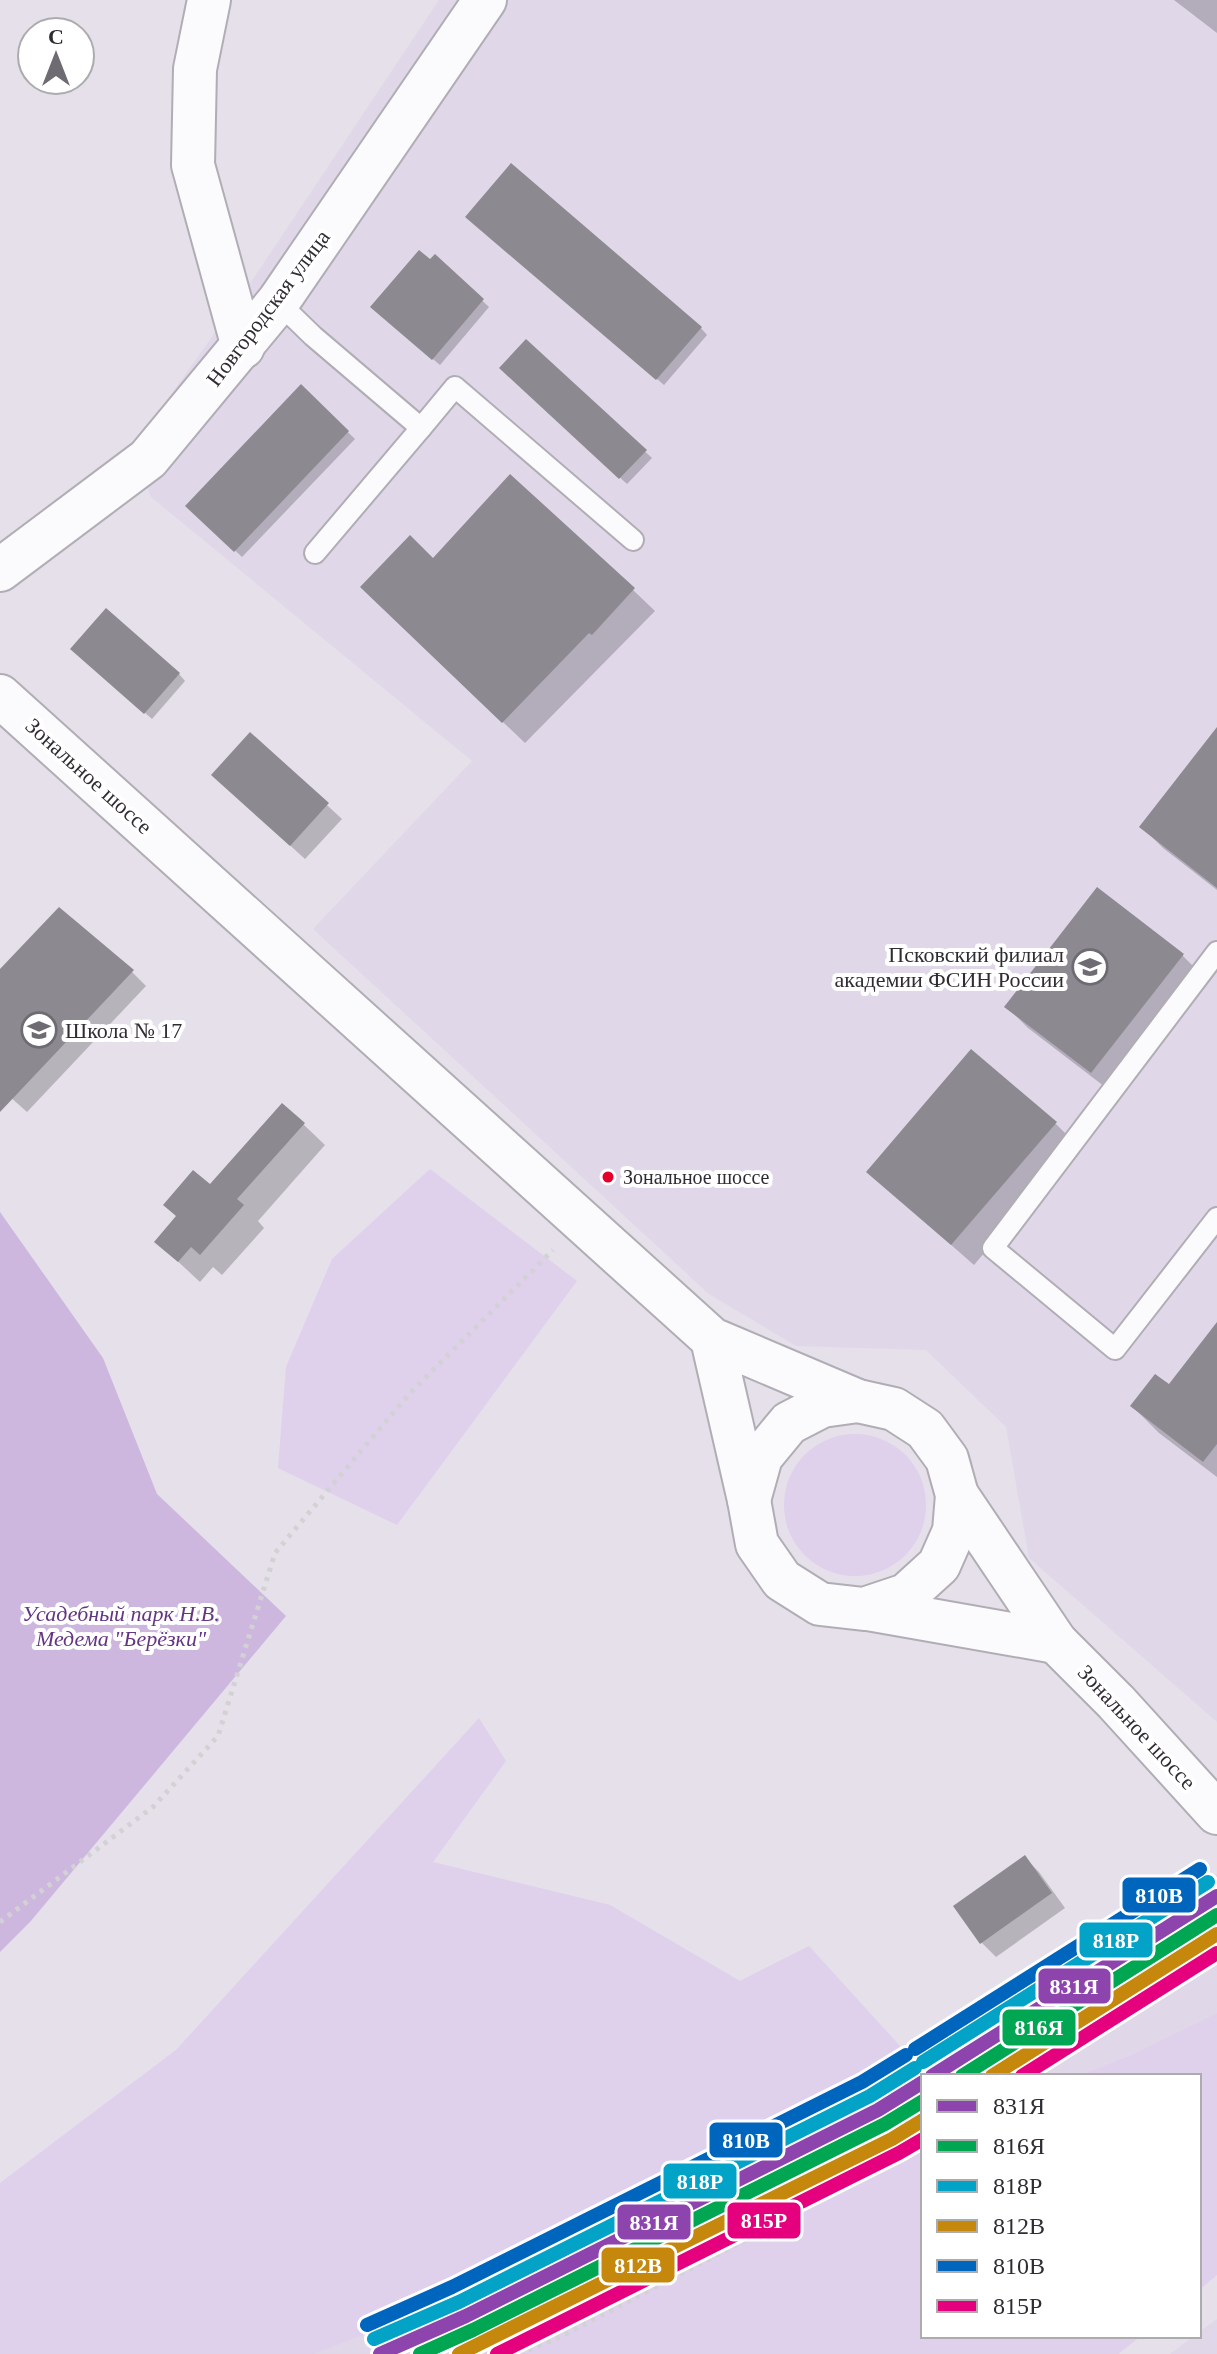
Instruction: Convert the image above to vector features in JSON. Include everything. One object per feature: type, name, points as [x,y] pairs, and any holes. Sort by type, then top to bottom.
[{"type":"street","points":[[209,0],[195,69],[193,165],[243,347]]},
{"type":"street","name":"Новгородская улица","points":[[0,570],[148,459],[278,302],[485,0]]},
{"type":"street","name":"Зональное шоссе","points":[[0,696],[712,1339],[858,1401],[894,1409],[925,1429],[947,1459],[957,1495],[1056,1642],[1116,1702],[1217,1813]]},
{"type":"street","name":"Зональное шоссе","points":[[712,1339],[757,1544],[782,1580],[820,1604],[1056,1642]]},
{"type":"street","name":"Зональное шоссе","points":[[749,1500],[761,1457],[789,1423],[822,1406],[858,1401]]},
{"type":"street","name":"Зональное шоссе","points":[[864,1609],[906,1595],[939,1565],[954,1531],[957,1495]]},
{"type":"lane","points":[[278,302],[421,428]]},
{"type":"lane","points":[[315,553],[455,387],[633,540]]},
{"type":"lane","points":[[1217,952],[993,1248],[1115,1349],[1217,1218]]},
{"type":"path","points":[[0,1922],[153,1807],[218,1736],[275,1553],[409,1394],[555,1248]]},
{"type":"path","points":[[1034,2074],[1217,1959]]},
{"type":"path","points":[[519,2354],[574,2330],[885,2167],[921,2144]]},
{"type":"shaded area","points":[[439,0],[1217,0],[1217,1722],[1029,1558],[1006,1427],[926,1350],[796,1346],[709,1294],[313,929],[472,761],[151,497],[133,448],[253,279]]},
{"type":"shaded area","points":[[430,1169],[577,1281],[397,1525],[278,1468],[286,1367],[332,1259]]},
{"type":"shaded area","points":[[855,1434],[882,1440],[905,1455],[920,1478],[926,1505],[920,1532],[905,1555],[882,1570],[855,1576],[828,1570],[805,1555],[790,1532],[784,1505],[790,1478],[805,1455],[828,1440]]},
{"type":"shaded area","points":[[479,1718],[506,1761],[433,1862],[610,1905],[740,1981],[809,1946],[910,2057],[395,2322],[315,2354],[0,2354],[0,2183],[176,2050]]},
{"type":"shaded area","points":[[1217,1874],[1217,2013],[1131,2055],[1083,2074],[921,2074],[921,2139],[856,2165],[576,2312],[476,2354],[315,2354],[395,2322],[909,2057]]},
{"type":"shaded area","points":[[1217,2013],[1217,2275],[1201,2288],[1201,2074],[1083,2074],[1131,2055]]},
{"type":"shaded area","points":[[921,2139],[921,2338],[1138,2338],[1118,2354],[476,2354],[576,2312],[856,2165]]},
{"type":"shaded area","points":[[1217,2319],[1217,2354],[1170,2354],[1191,2338],[1201,2338],[1201,2331]]},
{"type":"green space","name":"Усадебный парк Н.В. Медема \"Берёзки\"","points":[[0,1212],[103,1358],[157,1494],[286,1616],[30,1922],[0,1952]]},
{"type":"building","points":[[511,163],[702,327],[656,380],[465,217]]},
{"type":"building","points":[[419,250],[430,259],[435,254],[484,299],[432,360],[370,307]]},
{"type":"building","points":[[526,339],[647,450],[619,479],[499,368]]},
{"type":"building","points":[[301,384],[349,431],[234,552],[185,506]]},
{"type":"building","points":[[510,474],[635,588],[502,723],[360,587],[410,535],[433,558]]},
{"type":"building","points":[[106,608],[180,673],[144,714],[70,649]]},
{"type":"building","points":[[1217,727],[1217,888],[1139,827]]},
{"type":"building","points":[[250,732],[329,803],[290,846],[211,775]]},
{"type":"building","points":[[1097,887],[1184,954],[1091,1073],[1004,1007]]},
{"type":"building","name":"Школа № 17","points":[[59,907],[134,970],[0,1112],[0,969]]},
{"type":"building","points":[[971,1049],[1057,1122],[951,1245],[866,1172]]},
{"type":"building","points":[[282,1103],[305,1123],[237,1199],[244,1205],[200,1255],[191,1247],[178,1262],[154,1242],[176,1216],[163,1205],[193,1170],[210,1184]]},
{"type":"building","points":[[1217,1322],[1217,1444],[1203,1462],[1130,1406],[1155,1374],[1169,1384]]},
{"type":"building","points":[[1025,1855],[1052,1893],[980,1944],[953,1906]]},
{"type":"transit line","name":"810В","points":[[915,2049],[1200,1869]]},
{"type":"transit line","name":"818Р","points":[[923,2062],[1208,1882]]},
{"type":"transit line","name":"831Я","points":[[935,2074],[1217,1896]]},
{"type":"transit line","name":"816Я","points":[[965,2074],[1217,1915]]},
{"type":"transit line","name":"812В","points":[[995,2074],[1217,1934]]},
{"type":"transit line","name":"815Р","points":[[1025,2074],[1217,1953]]},
{"type":"transit line","name":"810В","points":[[367,2325],[452,2287],[862,2082],[906,2055]]},
{"type":"transit line","name":"818Р","points":[[374,2339],[459,2302],[870,2096],[915,2068]]},
{"type":"transit line","name":"831Я","points":[[380,2354],[466,2316],[878,2110],[921,2083]]},
{"type":"transit line","name":"816Я","points":[[420,2354],[885,2124],[921,2102]]},
{"type":"transit line","name":"812В","points":[[459,2354],[892,2139],[921,2121]]},
{"type":"transit line","name":"815Р","points":[[497,2354],[921,2140]]},
{"type":"place","name":"Псковский филиал академии ФСИН России","points":[[1090,967]]},
{"type":"place","name":"Школа № 17","points":[[39,1030]]},
{"type":"place","name":"Зональное шоссе","points":[[608,1177]]}]
